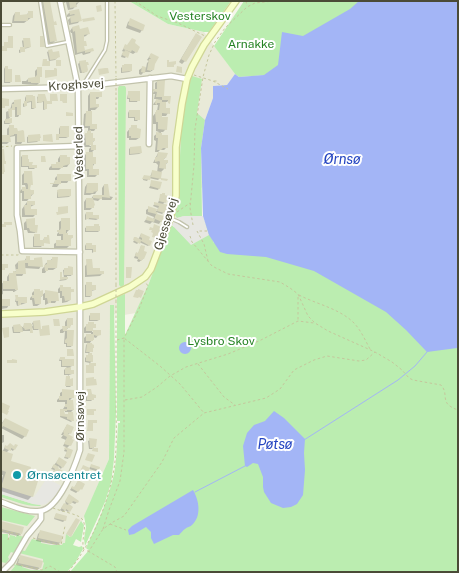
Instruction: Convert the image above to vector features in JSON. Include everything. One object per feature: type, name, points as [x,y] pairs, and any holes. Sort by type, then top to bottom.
[{"type":"street","name":"Vesterled","points":[[60,1],[80,87],[80,307]]},
{"type":"street","name":"Gjessøvej","points":[[1,314],[45,312],[93,304],[130,287],[145,277],[151,269],[171,216],[176,196],[176,154],[183,96],[188,76],[208,39],[236,1]]},
{"type":"street","name":"Kroghsvej","points":[[1,89],[80,87],[150,78],[188,76]]},
{"type":"street","points":[[149,144],[150,78]]},
{"type":"street","points":[[79,146],[17,148],[17,215],[22,251],[80,252]]},
{"type":"street","name":"Ørnsøvej","points":[[50,507],[65,486],[80,450],[80,307]]},
{"type":"street","points":[[1,502],[29,511],[41,511],[50,507]]},
{"type":"street","points":[[2,572],[12,562],[27,536],[41,519],[41,511]]},
{"type":"lane","points":[[40,1],[47,46],[68,41]]},
{"type":"lane","points":[[80,87],[105,50],[107,41],[107,1]]},
{"type":"lane","points":[[1,26],[10,25]]},
{"type":"lane","points":[[171,216],[187,227]]},
{"type":"path","points":[[68,572],[85,550],[98,521],[112,479],[116,449],[115,1]]},
{"type":"path","points":[[135,1],[157,16],[206,36],[208,39]]},
{"type":"path","points":[[246,1],[247,7]]},
{"type":"path","points":[[193,225],[191,202],[195,129],[203,77],[209,55],[225,28],[247,7],[256,2],[274,1]]},
{"type":"path","points":[[188,76],[203,77],[228,89]]},
{"type":"path","points":[[213,81],[218,81]]},
{"type":"path","points":[[1,147],[11,146],[17,148]]},
{"type":"path","points":[[171,216],[191,202]]},
{"type":"path","points":[[207,231],[197,231],[204,244],[208,262]]},
{"type":"path","points":[[190,236],[192,242],[208,262],[219,270],[228,274],[280,282],[298,294],[344,315],[354,323],[371,350]]},
{"type":"path","points":[[1,255],[18,255],[22,251]]},
{"type":"path","points":[[85,550],[89,551],[92,548],[103,529],[120,481],[124,452],[124,338],[139,309],[148,286],[146,283]]},
{"type":"path","points":[[298,294],[298,321]]},
{"type":"path","points":[[298,294],[308,316],[315,323],[328,331],[375,352],[392,362],[409,378],[418,382],[441,385],[444,388],[447,403],[451,408],[458,410]]},
{"type":"path","points":[[125,400],[142,397],[170,376],[186,367],[228,354],[298,321],[315,323]]},
{"type":"path","points":[[116,340],[124,338]]},
{"type":"path","points":[[124,338],[180,384],[204,413]]},
{"type":"path","points":[[103,529],[124,516],[162,462],[174,438],[204,413],[266,398],[280,388],[294,370],[314,360],[327,356],[359,361],[366,360],[375,352]]},
{"type":"path","points":[[197,364],[224,397],[236,406]]},
{"type":"path","points":[[50,507],[81,517],[85,528],[82,546],[85,550],[115,567],[117,572]]},
{"type":"path","points":[[110,524],[126,530]]},
{"type":"path","points":[[1,530],[61,545],[65,526]]},
{"type":"path","points":[[8,540],[10,532]]},
{"type":"path","points":[[12,562],[42,570],[50,566],[60,572]]},
{"type":"shaded area","points":[[1,1],[129,1],[168,24],[204,32],[235,74],[227,85],[213,86],[213,98],[205,120],[201,148],[202,187],[184,216],[171,224],[136,313],[124,315],[110,314],[109,459],[76,536],[54,572],[1,572]]},
{"type":"shaded area","points":[[203,216],[209,235],[191,245],[171,224],[177,218]]},
{"type":"shaded area","points":[[1,478],[3,478],[2,488],[34,497],[45,481],[50,480],[62,486],[58,493],[46,504],[33,504],[1,494]]},
{"type":"green space","name":"Vesterskov","points":[[129,1],[231,1],[209,32],[204,32],[168,24]]},
{"type":"green space","name":"Arnakke","points":[[244,1],[376,1],[268,75],[239,77],[214,46]]},
{"type":"green space","name":"Lysbro Skov","points":[[192,76],[202,79],[197,113],[205,120],[201,148],[202,216],[214,243],[280,246],[458,344],[458,572],[70,572],[89,550],[86,548],[105,503],[114,474],[118,423],[120,423],[120,421],[117,421],[117,297],[125,294],[125,335],[149,283],[171,224],[174,227],[184,216],[177,218],[175,215],[178,196],[182,117]]},
{"type":"green space","points":[[119,86],[125,86],[126,88],[124,285],[121,287],[119,285]]},
{"type":"green space","points":[[110,305],[114,305],[116,411],[114,459],[111,483],[105,502],[85,546],[86,527],[84,516],[109,459]]},
{"type":"green space","points":[[1,494],[41,505],[31,506],[1,497]]},
{"type":"green space","points":[[1,507],[35,516],[27,526],[1,520]]},
{"type":"green space","points":[[81,521],[84,525],[81,542],[76,539],[73,545],[82,546],[83,549],[67,572],[10,572],[15,566],[12,564],[31,570],[42,570],[43,559],[19,553],[21,550],[25,551],[32,539],[51,545],[62,545],[65,543],[66,534],[70,537],[72,536]]},
{"type":"green space","points":[[1,532],[2,534],[8,534],[8,539],[10,535],[24,537],[14,553],[11,552],[6,563],[1,562]]},
{"type":"water","name":"Ørnsø","points":[[359,1],[458,1],[458,348],[427,352],[386,312],[314,271],[266,257],[220,252],[209,235],[203,216],[201,148],[205,120],[213,98],[213,86],[227,85],[235,74],[239,77],[264,75],[278,65],[282,32],[303,36],[350,9]]},
{"type":"water","points":[[183,342],[187,342],[191,348],[187,354],[183,354],[179,350],[179,346]]},
{"type":"water","name":"Pøtsø","points":[[274,411],[284,418],[305,439],[303,495],[297,504],[291,507],[283,508],[271,503],[264,492],[263,477],[258,464],[253,463],[247,467],[245,466],[243,446],[247,433],[254,425],[265,421]]},
{"type":"water","points":[[193,490],[198,503],[197,517],[192,525],[184,529],[179,535],[173,535],[154,544],[151,532],[146,527],[129,535],[128,530],[132,526]]},
{"type":"building","points":[[43,1],[50,1],[54,22],[56,21],[57,25],[54,25],[57,41],[50,42]]},
{"type":"building","points":[[69,1],[80,2],[76,3],[77,7],[70,8]]},
{"type":"building","points":[[101,5],[102,11],[97,12],[96,6]]},
{"type":"building","points":[[79,9],[82,21],[71,23],[70,16],[75,15],[70,15],[69,11]]},
{"type":"building","points":[[28,11],[33,11],[33,18],[28,18],[28,21],[14,21],[15,12],[20,12],[20,15],[28,14]]},
{"type":"building","points":[[94,17],[95,20],[83,22],[82,19]]},
{"type":"building","points":[[130,18],[145,25],[143,31],[128,25]]},
{"type":"building","points":[[79,25],[80,29],[88,27],[90,34],[84,35],[84,41],[86,41],[87,46],[84,46],[85,50],[93,48],[94,51],[77,53],[75,31],[73,32],[72,27]]},
{"type":"building","points":[[196,33],[202,37],[186,62],[181,59]]},
{"type":"building","points":[[8,36],[13,36],[13,48],[1,51],[1,46],[4,46],[4,42],[8,42]]},
{"type":"building","points":[[40,36],[43,36],[45,47],[40,47]]},
{"type":"building","points":[[23,38],[30,38],[31,47],[25,48],[25,52],[20,52],[20,47],[24,47]]},
{"type":"building","points":[[132,38],[136,40],[135,43],[140,47],[137,53],[132,50],[131,52],[123,49],[125,44],[127,45]]},
{"type":"building","points":[[52,49],[53,52],[59,51],[60,57],[50,60],[48,50]]},
{"type":"building","points":[[125,50],[130,52],[128,58],[122,55]]},
{"type":"building","points":[[151,53],[159,57],[154,70],[151,71],[147,70]]},
{"type":"building","points":[[43,59],[50,61],[50,66],[42,66]]},
{"type":"building","points":[[56,60],[61,60],[61,66],[56,66]]},
{"type":"building","points":[[86,60],[89,65],[87,65],[88,70],[82,73],[79,61]]},
{"type":"building","points":[[167,60],[169,62],[176,61],[174,67],[167,67]]},
{"type":"building","points":[[132,64],[132,71],[122,72],[122,65]]},
{"type":"building","points":[[5,66],[8,66],[8,69],[12,69],[12,82],[5,82]]},
{"type":"building","points":[[142,66],[146,67],[145,73],[141,72]]},
{"type":"building","points":[[177,66],[182,67],[182,73],[176,72]]},
{"type":"building","points":[[37,67],[42,67],[40,83],[28,82],[28,78],[37,75]]},
{"type":"building","points":[[54,68],[57,69],[57,76],[45,78],[45,70],[54,70]]},
{"type":"building","points":[[108,68],[109,73],[99,75],[98,69]]},
{"type":"building","points":[[15,75],[20,75],[21,82],[15,82]]},
{"type":"building","points":[[157,80],[165,80],[164,96],[171,96],[170,104],[168,100],[162,100],[162,97],[156,97],[157,92],[152,91],[152,89],[157,89]]},
{"type":"building","points":[[128,91],[140,91],[140,101],[130,101]]},
{"type":"building","points":[[90,92],[102,92],[102,97],[96,97],[96,104],[99,104],[99,107],[90,108]]},
{"type":"building","points":[[38,94],[45,94],[47,101],[50,101],[50,94],[57,94],[58,101],[52,101],[52,104],[47,104],[47,109],[44,109],[44,101],[37,102]]},
{"type":"building","points":[[60,94],[67,94],[67,103],[60,101]]},
{"type":"building","points":[[26,95],[35,96],[36,108],[32,108],[32,101],[27,102],[27,106],[24,106]]},
{"type":"building","points":[[2,98],[9,99],[9,106],[2,108]]},
{"type":"building","points":[[21,99],[21,115],[17,115],[17,107],[15,107],[15,110],[12,110],[12,104],[14,104],[14,100]]},
{"type":"building","points":[[156,99],[166,102],[166,108],[170,108],[170,114],[162,113],[162,117],[168,117],[167,130],[158,129],[155,112],[159,110],[160,103],[155,104]]},
{"type":"building","points":[[12,108],[12,117],[9,117],[8,109]]},
{"type":"building","points":[[129,110],[140,110],[140,120],[135,120],[135,117],[129,117]]},
{"type":"building","points":[[86,111],[92,111],[92,124],[97,124],[97,129],[90,129],[90,126],[85,126]]},
{"type":"building","points":[[66,112],[73,113],[73,116],[66,116]]},
{"type":"building","points":[[12,118],[12,123],[5,123],[5,119]]},
{"type":"building","points":[[9,125],[14,125],[14,128],[17,128],[18,131],[24,131],[25,142],[17,142],[17,134],[14,134],[10,136],[11,142],[1,142],[1,135],[9,135]]},
{"type":"building","points":[[131,125],[137,125],[137,128],[141,129],[140,138],[131,138],[129,136]]},
{"type":"building","points":[[60,126],[69,126],[69,137],[59,137],[59,140],[56,140],[56,134],[60,134]]},
{"type":"building","points":[[91,130],[95,141],[93,141],[93,145],[86,145],[85,133]]},
{"type":"building","points":[[156,132],[168,135],[168,148],[157,150],[158,138],[156,138]]},
{"type":"building","points":[[40,134],[40,141],[28,142],[28,135]]},
{"type":"building","points":[[52,134],[53,142],[43,141],[43,135]]},
{"type":"building","points":[[91,145],[96,145],[96,150],[91,150]]},
{"type":"building","points":[[141,146],[142,153],[130,154],[130,147]]},
{"type":"building","points":[[1,149],[4,149],[6,161],[6,164],[4,164],[4,174],[1,174]]},
{"type":"building","points":[[86,152],[93,152],[93,157],[96,157],[96,164],[93,164],[93,169],[99,169],[99,175],[89,175],[89,169],[86,169]]},
{"type":"building","points":[[158,152],[168,153],[166,158],[164,158],[164,160],[168,160],[166,169],[159,168],[159,161],[155,162]]},
{"type":"building","points":[[22,155],[28,155],[29,162],[33,162],[32,165],[37,165],[37,168],[22,166]]},
{"type":"building","points":[[60,155],[70,157],[70,164],[63,166],[63,168],[52,168],[51,164],[60,162]]},
{"type":"building","points":[[41,156],[45,156],[46,162],[41,162]]},
{"type":"building","points":[[152,170],[162,172],[161,178],[168,179],[167,181],[151,177]]},
{"type":"building","points":[[24,171],[32,171],[33,185],[31,185],[30,189],[34,190],[34,194],[31,195],[31,199],[24,199],[24,191],[22,191],[22,187],[28,189],[27,183],[24,183]]},
{"type":"building","points":[[57,174],[71,174],[71,181],[61,181],[61,184],[50,184],[57,180]]},
{"type":"building","points":[[144,175],[151,176],[150,180],[142,179]]},
{"type":"building","points":[[151,180],[162,182],[160,189],[150,186]]},
{"type":"building","points":[[87,183],[98,183],[98,191],[86,193]]},
{"type":"building","points":[[104,184],[108,184],[110,198],[93,198],[93,195],[104,195]]},
{"type":"building","points":[[71,189],[71,196],[58,197],[57,190]]},
{"type":"building","points":[[160,194],[168,196],[166,203],[159,201]]},
{"type":"building","points":[[86,198],[93,198],[94,208],[86,208]]},
{"type":"building","points":[[27,201],[35,201],[35,205],[31,205],[31,209],[37,209],[37,215],[25,215],[24,205],[27,205]]},
{"type":"building","points":[[154,202],[169,205],[167,212],[157,211],[159,206],[154,205]]},
{"type":"building","points":[[68,206],[68,213],[57,215],[58,207]]},
{"type":"building","points":[[148,206],[157,209],[157,214],[164,216],[162,222],[155,219],[154,222],[146,220],[147,216],[154,219],[156,214],[148,212]]},
{"type":"building","points":[[86,212],[93,212],[93,215],[99,215],[99,219],[86,219]]},
{"type":"building","points":[[35,218],[35,225],[38,225],[37,233],[27,228],[26,219]]},
{"type":"building","points":[[61,218],[70,218],[70,230],[66,230],[66,233],[73,235],[71,246],[56,246],[56,240],[63,240],[63,234],[57,232],[61,228]]},
{"type":"building","points":[[4,222],[12,222],[12,225],[2,227]]},
{"type":"building","points":[[94,224],[99,224],[100,231],[86,231],[86,226],[94,226]]},
{"type":"building","points":[[154,224],[161,227],[156,238],[152,237],[152,230],[149,230],[150,227],[153,228]]},
{"type":"building","points":[[141,233],[150,237],[149,240],[152,241],[150,246],[141,241],[140,244],[133,240],[136,237],[142,240],[140,237]]},
{"type":"building","points":[[34,234],[40,234],[40,240],[44,240],[44,237],[49,235],[50,244],[44,243],[44,246],[34,246]]},
{"type":"building","points":[[86,243],[96,245],[96,252],[93,252],[93,249],[86,249]]},
{"type":"building","points":[[141,245],[145,246],[144,251],[147,252],[142,261],[135,256]]},
{"type":"building","points":[[26,256],[30,256],[30,260],[42,257],[43,267],[28,266],[28,263],[25,263],[26,274],[16,274],[18,290],[3,289],[3,281],[9,281],[9,273],[16,272],[18,261],[26,260]]},
{"type":"building","points":[[52,257],[58,257],[57,268],[48,268],[48,271],[45,271],[44,265],[47,264],[47,260],[52,260]]},
{"type":"building","points":[[86,259],[92,259],[93,268],[100,268],[100,271],[104,271],[104,274],[87,275]]},
{"type":"building","points":[[1,264],[8,264],[8,268],[1,270]]},
{"type":"building","points":[[68,266],[73,267],[73,275],[64,275],[64,268],[68,268]]},
{"type":"building","points":[[126,267],[132,267],[131,278],[126,278]]},
{"type":"building","points":[[60,272],[62,272],[62,277],[68,277],[68,279],[60,280]]},
{"type":"building","points":[[86,282],[92,282],[92,285],[96,285],[96,290],[92,290],[92,296],[86,296]]},
{"type":"building","points":[[60,285],[74,289],[74,292],[71,292],[71,300],[65,301],[62,291],[60,291]]},
{"type":"building","points":[[34,289],[43,290],[41,304],[35,304],[34,298],[32,298]]},
{"type":"building","points":[[138,289],[144,291],[141,298],[133,297]]},
{"type":"building","points":[[45,290],[58,292],[59,301],[48,303],[47,298],[45,298]]},
{"type":"building","points":[[15,295],[27,297],[27,303],[18,305]]},
{"type":"building","points":[[1,299],[10,299],[10,306],[1,306]]},
{"type":"building","points":[[90,313],[100,313],[100,320],[90,320]]},
{"type":"building","points":[[67,318],[73,318],[73,325],[67,328],[67,331],[63,331],[62,326],[67,326]]},
{"type":"building","points":[[53,319],[59,319],[60,326],[54,326]]},
{"type":"building","points":[[40,320],[41,329],[42,326],[49,325],[50,335],[40,336],[39,329],[34,329],[33,321]]},
{"type":"building","points":[[88,322],[96,324],[96,328],[93,328],[93,330],[101,330],[101,335],[94,335],[93,341],[86,341],[86,334],[93,334],[93,331],[86,331],[86,324]]},
{"type":"building","points":[[24,323],[32,324],[33,333],[30,333],[30,329],[25,330],[23,328]]},
{"type":"building","points":[[20,324],[23,332],[14,332],[13,325]]},
{"type":"building","points":[[9,327],[9,337],[4,338],[2,328]]},
{"type":"building","points":[[67,330],[74,330],[73,346],[67,346],[67,343],[65,343]]},
{"type":"building","points":[[87,343],[94,345],[93,352],[86,352]]},
{"type":"building","points":[[67,349],[73,349],[74,356],[67,356]]},
{"type":"building","points":[[88,353],[92,353],[93,362],[86,361]]},
{"type":"building","points":[[60,357],[74,359],[74,366],[62,366]]},
{"type":"building","points":[[7,360],[17,360],[17,363],[7,363]]},
{"type":"building","points":[[89,363],[96,363],[94,373],[86,373],[86,365],[89,365]]},
{"type":"building","points":[[71,367],[71,370],[74,370],[74,374],[65,374],[65,368]]},
{"type":"building","points":[[66,376],[70,376],[70,379],[73,378],[73,386],[65,386]]},
{"type":"building","points":[[94,377],[97,385],[86,386],[86,378]]},
{"type":"building","points":[[62,389],[74,390],[74,398],[69,398],[69,400],[73,400],[74,410],[67,410],[65,404],[67,404],[67,400],[59,400],[59,396],[62,396]]},
{"type":"building","points":[[87,389],[91,389],[92,394],[96,395],[94,400],[87,400]]},
{"type":"building","points":[[1,402],[10,406],[7,415],[1,412]]},
{"type":"building","points":[[60,409],[67,409],[67,411],[64,411],[65,414],[73,412],[74,421],[60,416]]},
{"type":"building","points":[[87,409],[96,409],[94,415],[87,415]]},
{"type":"building","points":[[5,418],[29,430],[26,437],[1,426]]},
{"type":"building","points":[[88,420],[97,420],[97,423],[93,423],[93,431],[87,431]]},
{"type":"building","points":[[67,424],[74,427],[71,434],[68,434],[74,440],[71,446],[64,444],[67,437],[63,435],[63,432]]},
{"type":"building","points":[[89,438],[97,439],[96,447],[90,448]]},
{"type":"building","points":[[10,443],[14,446],[15,444],[18,445],[15,450],[11,448],[11,451],[4,448],[5,445],[7,446]]},
{"type":"building","points":[[65,447],[73,450],[70,458],[65,457],[67,450],[64,449]]},
{"type":"building","points":[[93,448],[98,448],[98,452],[92,451]]},
{"type":"building","name":"Ørnsøcentret","points":[[1,450],[13,454],[11,461],[31,467],[28,478],[38,481],[33,497],[1,487],[6,472],[1,470]]},
{"type":"building","points":[[88,453],[95,455],[92,462],[85,460]]},
{"type":"building","points":[[59,457],[67,462],[63,468],[56,463]]},
{"type":"building","points":[[54,464],[63,471],[58,478],[52,474],[55,469],[52,467]]},
{"type":"building","points":[[91,464],[100,467],[99,470],[90,467]]},
{"type":"building","points":[[83,465],[90,468],[87,474],[90,475],[89,479],[81,475],[82,473],[80,472]]},
{"type":"building","points":[[78,480],[85,484],[82,490],[78,492],[71,488],[75,486]]},
{"type":"building","points":[[69,494],[79,501],[78,503],[73,501],[69,504],[65,501]]},
{"type":"building","points":[[64,503],[73,507],[70,512],[61,508]]},
{"type":"building","points":[[56,513],[67,516],[66,521],[54,518]]},
{"type":"building","points":[[76,518],[80,520],[71,537],[66,534]]},
{"type":"building","points":[[1,521],[24,527],[22,534],[1,529]]},
{"type":"building","points":[[40,530],[63,536],[61,543],[38,538]]},
{"type":"building","points":[[20,555],[43,561],[41,568],[18,563]]},
{"type":"waterway","points":[[304,440],[398,380],[415,366],[427,352]]},
{"type":"waterway","points":[[195,492],[245,466]]},
{"type":"place","name":"Ørnsøcentret","points":[[17,475]]}]
